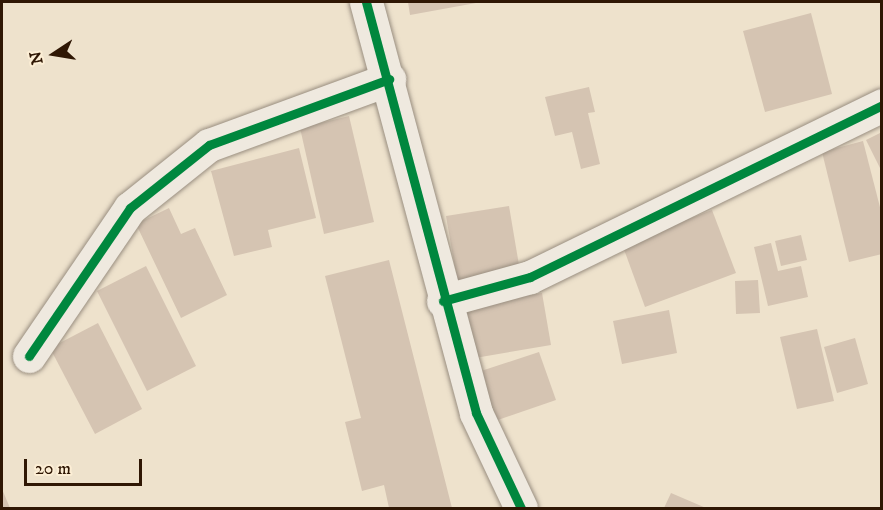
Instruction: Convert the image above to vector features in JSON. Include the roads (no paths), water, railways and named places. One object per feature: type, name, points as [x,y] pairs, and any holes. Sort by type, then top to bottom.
[{"type":"street","points":[[366,2],[389,78],[443,301],[476,412],[520,508]]},
{"type":"street","points":[[29,356],[130,208],[209,145],[389,78]]},
{"type":"street","points":[[443,301],[530,277],[882,105]]}]
